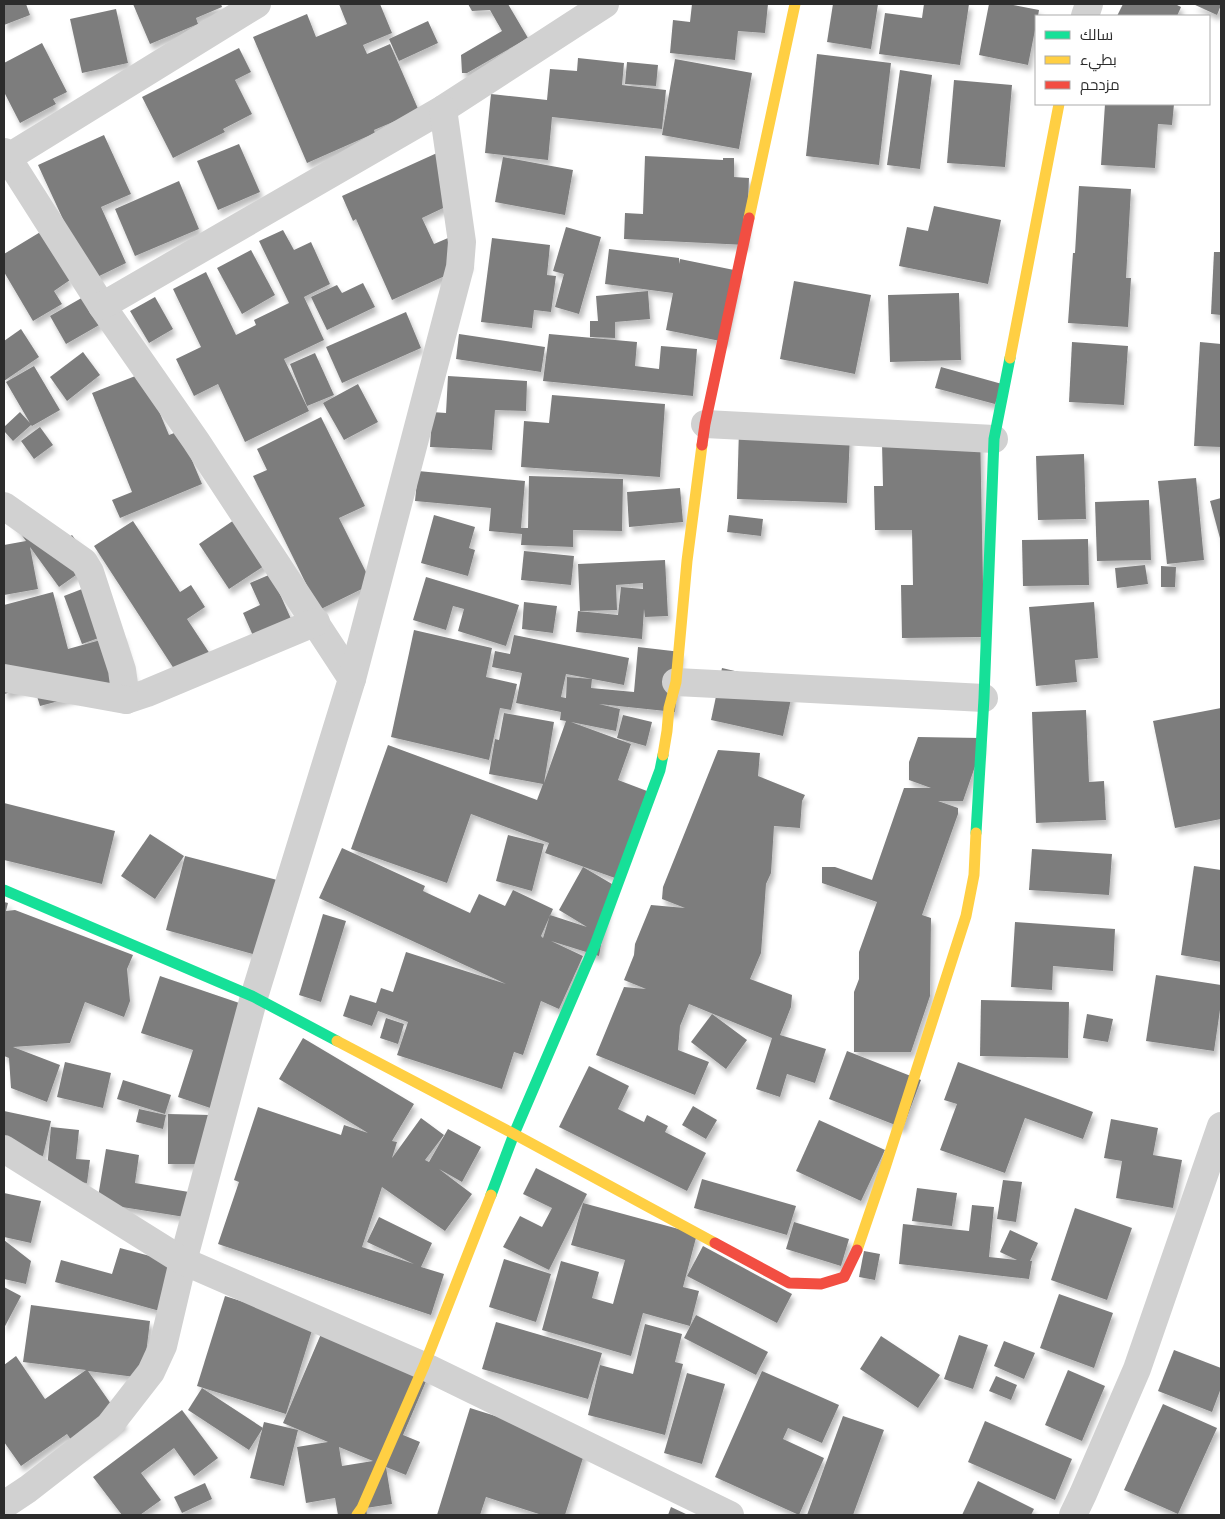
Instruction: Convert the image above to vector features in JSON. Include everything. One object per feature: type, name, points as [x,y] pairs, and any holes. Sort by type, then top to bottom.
[{"type":"street","points":[[257,4],[5,157],[102,306],[196,441],[352,679]]},
{"type":"street","points":[[102,306],[442,109],[605,4]]},
{"type":"street","points":[[358,1515],[424,1366],[514,1134],[595,945],[660,770],[669,708],[676,682],[687,561],[705,424],[795,4]]},
{"type":"street","points":[[4,890],[254,998],[514,1134],[789,1283],[821,1284],[844,1277],[855,1254],[882,1177],[966,916],[974,875],[984,698],[994,439],[1059,105]]},
{"type":"street","points":[[4,1505],[28,1489],[109,1426],[151,1372],[163,1346],[183,1261],[254,998],[352,679],[460,266],[462,242],[442,109]]},
{"type":"street","points":[[705,424],[994,439]]},
{"type":"street","points":[[4,506],[84,562],[90,572],[122,670],[126,700]]},
{"type":"street","points":[[4,678],[126,700],[147,694],[316,622]]},
{"type":"street","points":[[676,682],[984,698]]},
{"type":"street","points":[[1073,1515],[1137,1368],[1221,1126]]},
{"type":"street","points":[[4,1149],[183,1261],[424,1366],[730,1515]]},
{"type":"building","points":[[4,4],[26,4],[30,15],[4,25]]},
{"type":"building","points":[[133,4],[221,4],[222,7],[196,18],[198,24],[150,44]]},
{"type":"building","points":[[339,4],[380,4],[392,33],[363,45],[367,54],[390,44],[419,111],[374,130],[375,133],[307,163],[253,37],[307,14],[316,37],[347,24]]},
{"type":"building","points":[[468,4],[508,4],[528,38],[467,73],[462,73],[461,55],[502,31],[490,10],[472,11]]},
{"type":"building","points":[[692,4],[768,4],[765,33],[738,31],[735,60],[670,53],[673,20],[690,22]]},
{"type":"building","points":[[833,4],[878,4],[871,49],[827,42]]},
{"type":"building","points":[[924,4],[969,4],[960,65],[879,54],[885,13],[922,18]]},
{"type":"building","points":[[989,4],[1008,4],[1039,10],[1038,15],[1035,15],[1035,30],[1028,65],[979,55]]},
{"type":"building","points":[[1123,4],[1175,4],[1181,7],[1177,15],[1118,15]]},
{"type":"building","points":[[1193,4],[1221,4],[1221,5],[1217,15]]},
{"type":"building","points":[[116,9],[128,63],[82,73],[70,19]]},
{"type":"building","points":[[428,21],[438,43],[399,61],[389,39]]},
{"type":"building","points":[[42,43],[67,92],[53,99],[56,104],[20,123],[4,92],[4,63]]},
{"type":"building","points":[[239,48],[251,72],[235,80],[252,114],[223,129],[225,132],[173,158],[142,97]]},
{"type":"building","points":[[817,54],[891,63],[879,165],[806,156]]},
{"type":"building","points":[[578,58],[624,63],[622,85],[666,90],[662,129],[552,117],[548,160],[485,153],[491,94],[547,100],[550,69],[577,71]]},
{"type":"building","points":[[675,59],[752,73],[739,149],[662,135]]},
{"type":"building","points":[[627,62],[658,65],[656,86],[625,84]]},
{"type":"building","points":[[900,70],[932,75],[920,169],[887,165]]},
{"type":"building","points":[[954,80],[1012,85],[1005,167],[947,163]]},
{"type":"building","points":[[1105,105],[1174,105],[1172,125],[1158,124],[1155,168],[1101,165]]},
{"type":"building","points":[[104,135],[131,194],[101,207],[126,263],[91,280],[38,165]]},
{"type":"building","points":[[239,144],[260,192],[218,210],[197,161]]},
{"type":"building","points":[[437,153],[458,201],[422,218],[434,244],[455,235],[469,265],[392,300],[356,219],[353,221],[342,196]]},
{"type":"building","points":[[645,156],[723,160],[723,158],[734,158],[734,177],[749,178],[746,245],[624,239],[625,213],[643,214]]},
{"type":"building","points":[[503,157],[573,170],[565,215],[495,202]]},
{"type":"building","points":[[179,181],[199,229],[135,256],[115,209]]},
{"type":"building","points":[[1079,186],[1131,189],[1126,278],[1131,278],[1128,327],[1068,323]]},
{"type":"building","points":[[934,206],[1001,220],[988,284],[899,266],[907,227],[928,231]]},
{"type":"building","points":[[566,227],[601,237],[579,314],[555,307],[564,274],[553,271]]},
{"type":"building","points":[[283,230],[294,250],[311,242],[330,284],[304,297],[324,340],[284,359],[309,411],[245,442],[218,384],[194,396],[176,359],[201,347],[173,289],[206,272],[236,335],[256,325],[254,320],[289,303],[259,241]]},
{"type":"building","points":[[42,231],[70,280],[54,291],[62,304],[33,321],[4,272],[4,254]]},
{"type":"building","points":[[492,238],[550,245],[547,275],[556,276],[551,312],[534,310],[532,328],[481,322]]},
{"type":"building","points":[[609,249],[679,258],[679,264],[680,259],[739,271],[725,342],[666,330],[673,293],[605,284]]},
{"type":"building","points":[[251,250],[275,295],[242,314],[217,268]]},
{"type":"building","points":[[1214,252],[1221,252],[1221,315],[1211,314]]},
{"type":"building","points":[[794,281],[871,295],[855,374],[780,359]]},
{"type":"building","points":[[363,283],[375,307],[327,330],[311,297],[337,285],[342,293]]},
{"type":"building","points":[[648,291],[650,319],[615,322],[615,338],[590,337],[590,321],[598,321],[596,296]]},
{"type":"building","points":[[959,293],[961,360],[890,362],[888,295]]},
{"type":"building","points":[[85,296],[101,324],[66,344],[50,316]]},
{"type":"building","points":[[155,297],[173,329],[149,343],[130,311]]},
{"type":"building","points":[[406,312],[421,348],[342,383],[326,347]]},
{"type":"building","points":[[21,329],[39,357],[4,381],[4,341]]},
{"type":"building","points":[[459,334],[545,347],[541,372],[456,359]]},
{"type":"building","points":[[549,334],[637,342],[635,366],[659,369],[661,346],[697,349],[693,396],[543,381]]},
{"type":"building","points":[[1072,342],[1128,346],[1124,405],[1069,402]]},
{"type":"building","points":[[1200,342],[1221,344],[1221,447],[1194,446]]},
{"type":"building","points":[[83,352],[100,375],[67,401],[50,377]]},
{"type":"building","points":[[315,353],[334,395],[307,406],[290,364]]},
{"type":"building","points":[[34,366],[60,410],[31,425],[13,441],[4,431],[4,427],[20,412],[30,423],[6,382]]},
{"type":"building","points":[[941,367],[1002,384],[995,404],[935,388]]},
{"type":"building","points":[[143,373],[169,435],[187,428],[191,458],[202,484],[120,518],[112,500],[132,492],[92,393]]},
{"type":"building","points":[[448,376],[527,381],[526,411],[495,410],[492,450],[430,447],[432,412],[446,413]]},
{"type":"building","points":[[358,384],[378,422],[344,440],[323,403]]},
{"type":"building","points":[[552,395],[665,404],[660,477],[521,467],[524,421],[549,423]]},
{"type":"building","points":[[321,417],[365,506],[339,518],[372,584],[319,610],[253,476],[267,470],[257,449]]},
{"type":"building","points":[[40,427],[53,445],[34,459],[21,441]]},
{"type":"building","points":[[980,427],[984,637],[902,638],[901,585],[913,585],[912,530],[875,530],[874,486],[883,486],[882,443]]},
{"type":"building","points":[[739,429],[850,434],[847,503],[737,499]]},
{"type":"building","points":[[1084,454],[1086,519],[1038,520],[1036,456]]},
{"type":"building","points":[[418,471],[525,481],[521,528],[528,528],[529,476],[623,479],[622,531],[573,530],[573,547],[521,545],[522,534],[489,531],[491,508],[415,501]]},
{"type":"building","points":[[1196,478],[1204,560],[1167,564],[1158,481]]},
{"type":"building","points":[[680,488],[683,522],[629,527],[627,492]]},
{"type":"building","points":[[1221,498],[1221,542],[1210,501]]},
{"type":"building","points":[[1149,500],[1151,560],[1097,561],[1095,502]]},
{"type":"building","points":[[7,515],[53,549],[72,535],[93,563],[59,587],[30,547],[38,589],[4,595],[4,545],[26,541]]},
{"type":"building","points":[[434,515],[475,527],[469,548],[475,550],[468,576],[421,563]]},
{"type":"building","points":[[729,515],[763,519],[761,536],[727,532]]},
{"type":"building","points":[[237,518],[267,564],[229,589],[199,544]]},
{"type":"building","points":[[133,521],[180,592],[191,585],[205,607],[187,619],[212,657],[180,678],[94,546]]},
{"type":"building","points":[[1088,539],[1089,585],[1023,586],[1022,540]]},
{"type":"building","points":[[524,551],[574,556],[571,585],[521,580]]},
{"type":"building","points":[[665,560],[668,616],[645,617],[644,609],[642,639],[576,632],[578,611],[618,615],[621,587],[643,589],[643,583],[616,585],[617,610],[580,611],[578,564]]},
{"type":"building","points":[[1145,565],[1148,584],[1117,588],[1115,568]]},
{"type":"building","points":[[1161,566],[1176,567],[1175,587],[1161,587]]},
{"type":"building","points":[[271,574],[296,630],[258,647],[243,613],[260,605],[250,583]]},
{"type":"building","points":[[426,577],[519,605],[506,646],[458,631],[464,609],[453,606],[446,630],[413,620]]},
{"type":"building","points":[[100,582],[118,631],[82,644],[64,596]]},
{"type":"building","points":[[53,592],[68,649],[122,634],[135,681],[40,706],[34,686],[4,694],[4,605]]},
{"type":"building","points":[[524,602],[557,606],[553,633],[522,629]]},
{"type":"building","points":[[1094,602],[1098,658],[1075,660],[1077,682],[1036,686],[1029,607]]},
{"type":"building","points":[[414,630],[492,648],[486,677],[517,684],[511,710],[500,708],[489,760],[391,737]]},
{"type":"building","points":[[514,635],[629,658],[624,685],[566,674],[561,697],[566,698],[567,677],[592,679],[591,688],[634,692],[638,647],[681,652],[675,712],[599,704],[620,709],[616,731],[571,722],[631,744],[618,780],[647,791],[615,878],[545,853],[549,843],[471,814],[447,883],[351,849],[388,745],[537,800],[543,784],[489,774],[495,739],[499,740],[504,713],[554,722],[544,783],[566,721],[560,720],[561,712],[516,703],[522,673],[492,667],[495,651],[510,654]]},
{"type":"building","points":[[722,668],[794,685],[783,736],[711,720]]},
{"type":"building","points":[[1221,708],[1221,819],[1175,828],[1153,721]]},
{"type":"building","points":[[1086,710],[1089,782],[1104,781],[1106,820],[1036,823],[1032,712]]},
{"type":"building","points":[[623,715],[652,722],[646,746],[617,738]]},
{"type":"building","points":[[918,737],[981,738],[981,749],[963,801],[938,801],[958,808],[958,814],[922,915],[931,918],[930,996],[911,1052],[854,1052],[854,992],[859,979],[859,952],[877,902],[822,883],[822,867],[835,867],[872,880],[904,788],[931,788],[909,780],[909,762]]},
{"type":"building","points":[[718,750],[760,753],[758,776],[805,795],[802,801],[800,828],[774,826],[771,873],[766,884],[761,953],[750,979],[792,995],[791,1007],[780,1035],[826,1049],[815,1083],[787,1074],[780,1097],[756,1089],[772,1038],[689,1004],[680,1026],[678,1050],[709,1062],[695,1095],[596,1055],[624,987],[646,989],[624,980],[634,955],[635,944],[651,905],[685,908],[662,899],[663,887]]},
{"type":"building","points":[[4,803],[115,831],[102,884],[4,860]]},
{"type":"building","points":[[150,834],[184,856],[155,899],[121,876]]},
{"type":"building","points":[[508,835],[544,844],[532,891],[496,881]]},
{"type":"building","points":[[342,848],[425,886],[423,891],[470,913],[479,894],[505,906],[513,890],[553,909],[550,915],[587,927],[559,910],[583,867],[612,884],[599,956],[551,941],[583,956],[559,1009],[541,1001],[523,1055],[514,1052],[502,1089],[397,1055],[408,1022],[378,1011],[372,1026],[343,1016],[350,995],[376,1003],[381,988],[393,992],[406,952],[506,984],[319,898]],"holes":[[[549,917],[543,938],[541,936]]]},
{"type":"building","points":[[1032,849],[1112,854],[1109,895],[1029,890]]},
{"type":"building","points":[[185,856],[281,881],[260,956],[166,930]]},
{"type":"building","points":[[1194,866],[1221,870],[1221,962],[1181,955]]},
{"type":"building","points":[[4,902],[8,903],[6,911],[15,910],[133,955],[127,969],[130,1001],[124,1017],[85,1002],[70,1043],[13,1047],[60,1065],[47,1102],[11,1088],[9,1058],[4,1056]]},
{"type":"building","points":[[323,914],[346,921],[321,1002],[299,995]]},
{"type":"building","points":[[1015,922],[1115,929],[1113,971],[1053,966],[1052,990],[1011,987]]},
{"type":"building","points":[[1156,975],[1221,985],[1221,1003],[1214,1051],[1146,1041]]},
{"type":"building","points":[[160,976],[251,1007],[225,1113],[178,1097],[193,1050],[141,1033]]},
{"type":"building","points":[[981,1000],[1069,1002],[1068,1058],[980,1056]]},
{"type":"building","points":[[712,1014],[747,1040],[726,1069],[691,1042]]},
{"type":"building","points":[[1087,1014],[1113,1019],[1108,1042],[1083,1038]]},
{"type":"building","points":[[386,1018],[404,1024],[398,1044],[380,1038]]},
{"type":"building","points":[[303,1038],[414,1104],[392,1141],[397,1142],[392,1158],[421,1118],[444,1135],[425,1160],[429,1162],[448,1129],[481,1147],[462,1182],[439,1169],[472,1194],[445,1231],[382,1187],[362,1247],[414,1264],[367,1242],[379,1217],[432,1243],[421,1267],[444,1274],[431,1315],[218,1244],[239,1182],[234,1180],[258,1107],[341,1135],[344,1125],[368,1133],[279,1079]]},
{"type":"building","points":[[847,1051],[921,1080],[903,1128],[829,1099]]},
{"type":"building","points":[[65,1062],[111,1073],[103,1108],[57,1097]]},
{"type":"building","points":[[958,1062],[1093,1112],[1083,1139],[1025,1118],[1005,1173],[940,1150],[957,1104],[944,1100]]},
{"type":"building","points":[[589,1066],[629,1086],[618,1109],[644,1122],[647,1115],[668,1126],[665,1132],[706,1153],[687,1191],[559,1127]]},
{"type":"building","points":[[123,1080],[171,1095],[165,1114],[117,1099]]},
{"type":"building","points":[[693,1106],[717,1120],[706,1139],[682,1125]]},
{"type":"building","points":[[139,1109],[166,1115],[163,1129],[136,1122]]},
{"type":"building","points":[[4,1111],[51,1121],[43,1156],[4,1148]]},
{"type":"building","points":[[168,1114],[211,1115],[211,1164],[168,1164]]},
{"type":"building","points":[[1111,1119],[1158,1128],[1153,1155],[1182,1160],[1173,1208],[1116,1198],[1122,1161],[1104,1158]]},
{"type":"building","points":[[819,1120],[885,1150],[861,1201],[796,1171]]},
{"type":"building","points":[[51,1127],[79,1130],[76,1159],[90,1160],[87,1183],[46,1179]]},
{"type":"building","points":[[106,1149],[139,1155],[135,1183],[195,1193],[191,1218],[97,1203]]},
{"type":"building","points":[[536,1168],[587,1194],[549,1270],[503,1247],[520,1216],[542,1227],[552,1208],[523,1194]]},
{"type":"building","points":[[702,1179],[796,1206],[787,1235],[694,1208]]},
{"type":"building","points":[[1003,1180],[1022,1182],[1016,1222],[997,1219]]},
{"type":"building","points":[[917,1188],[957,1193],[952,1226],[912,1221]]},
{"type":"building","points":[[4,1193],[41,1201],[31,1243],[4,1237]]},
{"type":"building","points":[[583,1203],[697,1234],[683,1287],[699,1291],[690,1326],[643,1313],[631,1356],[542,1330],[561,1261],[599,1272],[592,1298],[613,1304],[625,1260],[571,1245]]},
{"type":"building","points":[[972,1205],[994,1207],[989,1257],[1017,1260],[1000,1252],[1010,1230],[1038,1243],[1030,1261],[1032,1261],[1029,1279],[899,1264],[903,1224],[969,1231]]},
{"type":"building","points":[[1075,1208],[1132,1228],[1107,1300],[1051,1280]]},
{"type":"building","points":[[794,1222],[849,1239],[841,1266],[786,1249]]},
{"type":"building","points":[[4,1240],[31,1261],[26,1284],[4,1279]]},
{"type":"building","points":[[703,1246],[792,1294],[777,1323],[687,1276]]},
{"type":"building","points":[[120,1248],[180,1264],[167,1313],[55,1282],[61,1260],[112,1274]]},
{"type":"building","points":[[864,1251],[880,1254],[875,1280],[859,1277]]},
{"type":"building","points":[[504,1259],[551,1274],[536,1322],[489,1307]]},
{"type":"building","points":[[4,1287],[21,1296],[4,1328]]},
{"type":"building","points":[[1059,1294],[1113,1313],[1094,1368],[1040,1348]]},
{"type":"building","points":[[225,1296],[314,1324],[286,1414],[197,1386]]},
{"type":"building","points":[[31,1305],[150,1321],[143,1378],[88,1371],[125,1424],[81,1454],[67,1434],[21,1466],[4,1442],[4,1365],[16,1356],[45,1399],[86,1370],[23,1362]]},
{"type":"building","points":[[696,1315],[768,1352],[756,1375],[684,1338]]},
{"type":"building","points":[[496,1322],[602,1353],[588,1399],[482,1369]]},
{"type":"building","points":[[645,1324],[682,1334],[675,1362],[683,1364],[665,1435],[588,1415],[600,1365],[633,1374]]},
{"type":"building","points":[[324,1327],[430,1372],[403,1435],[420,1442],[406,1475],[386,1467],[392,1504],[366,1508],[367,1515],[338,1515],[335,1498],[306,1503],[297,1447],[328,1442],[283,1423]],"holes":[[[339,1447],[373,1461],[342,1466]]]},
{"type":"building","points":[[959,1335],[988,1345],[973,1389],[944,1379]]},
{"type":"building","points":[[881,1336],[940,1375],[918,1408],[860,1369]]},
{"type":"building","points":[[1004,1341],[1035,1353],[1024,1379],[994,1366]]},
{"type":"building","points":[[1174,1350],[1221,1368],[1221,1388],[1212,1412],[1158,1391]]},
{"type":"building","points":[[1068,1370],[1105,1386],[1082,1441],[1045,1425]]},
{"type":"building","points":[[762,1371],[839,1405],[822,1443],[788,1428],[783,1439],[824,1458],[799,1515],[715,1477]]},
{"type":"building","points":[[687,1373],[725,1384],[702,1464],[664,1453]]},
{"type":"building","points":[[996,1376],[1017,1385],[1011,1400],[989,1391]]},
{"type":"building","points":[[202,1388],[263,1428],[249,1450],[188,1410]]},
{"type":"building","points":[[1163,1404],[1217,1428],[1178,1514],[1124,1490]]},
{"type":"building","points":[[470,1408],[587,1445],[565,1515],[542,1515],[486,1497],[480,1515],[437,1515]]},
{"type":"building","points":[[182,1410],[218,1458],[194,1476],[174,1448],[141,1473],[161,1500],[140,1515],[122,1515],[93,1477]]},
{"type":"building","points":[[843,1416],[884,1430],[853,1515],[807,1515]]},
{"type":"building","points":[[985,1421],[1072,1459],[1055,1500],[968,1462]]},
{"type":"building","points":[[264,1422],[298,1430],[284,1486],[250,1478]]},
{"type":"building","points":[[978,1481],[1034,1509],[1031,1515],[962,1515]]},
{"type":"building","points":[[205,1483],[212,1499],[182,1513],[174,1497]]},
{"type":"building","points":[[671,1507],[688,1515],[668,1515]]},
{"type":"traffic: fast","points":[[976,833],[984,698],[994,439],[1010,358]]},
{"type":"traffic: fast","points":[[491,1195],[514,1134],[595,945],[660,770],[663,755]]},
{"type":"traffic: fast","points":[[4,890],[254,997],[337,1041]]},
{"type":"traffic: slow","points":[[749,218],[795,4]]},
{"type":"traffic: slow","points":[[1010,358],[1059,105]]},
{"type":"traffic: slow","points":[[663,755],[669,708],[676,682],[687,561],[702,445]]},
{"type":"traffic: slow","points":[[857,1250],[966,916],[974,875],[976,833]]},
{"type":"traffic: slow","points":[[337,1041],[715,1243]]},
{"type":"traffic: slow","points":[[357,1515],[362,1508],[424,1366],[491,1195]]},
{"type":"traffic: jam","points":[[702,445],[749,218]]},
{"type":"traffic: jam","points":[[715,1243],[789,1283],[821,1284],[844,1277],[857,1250]]}]
